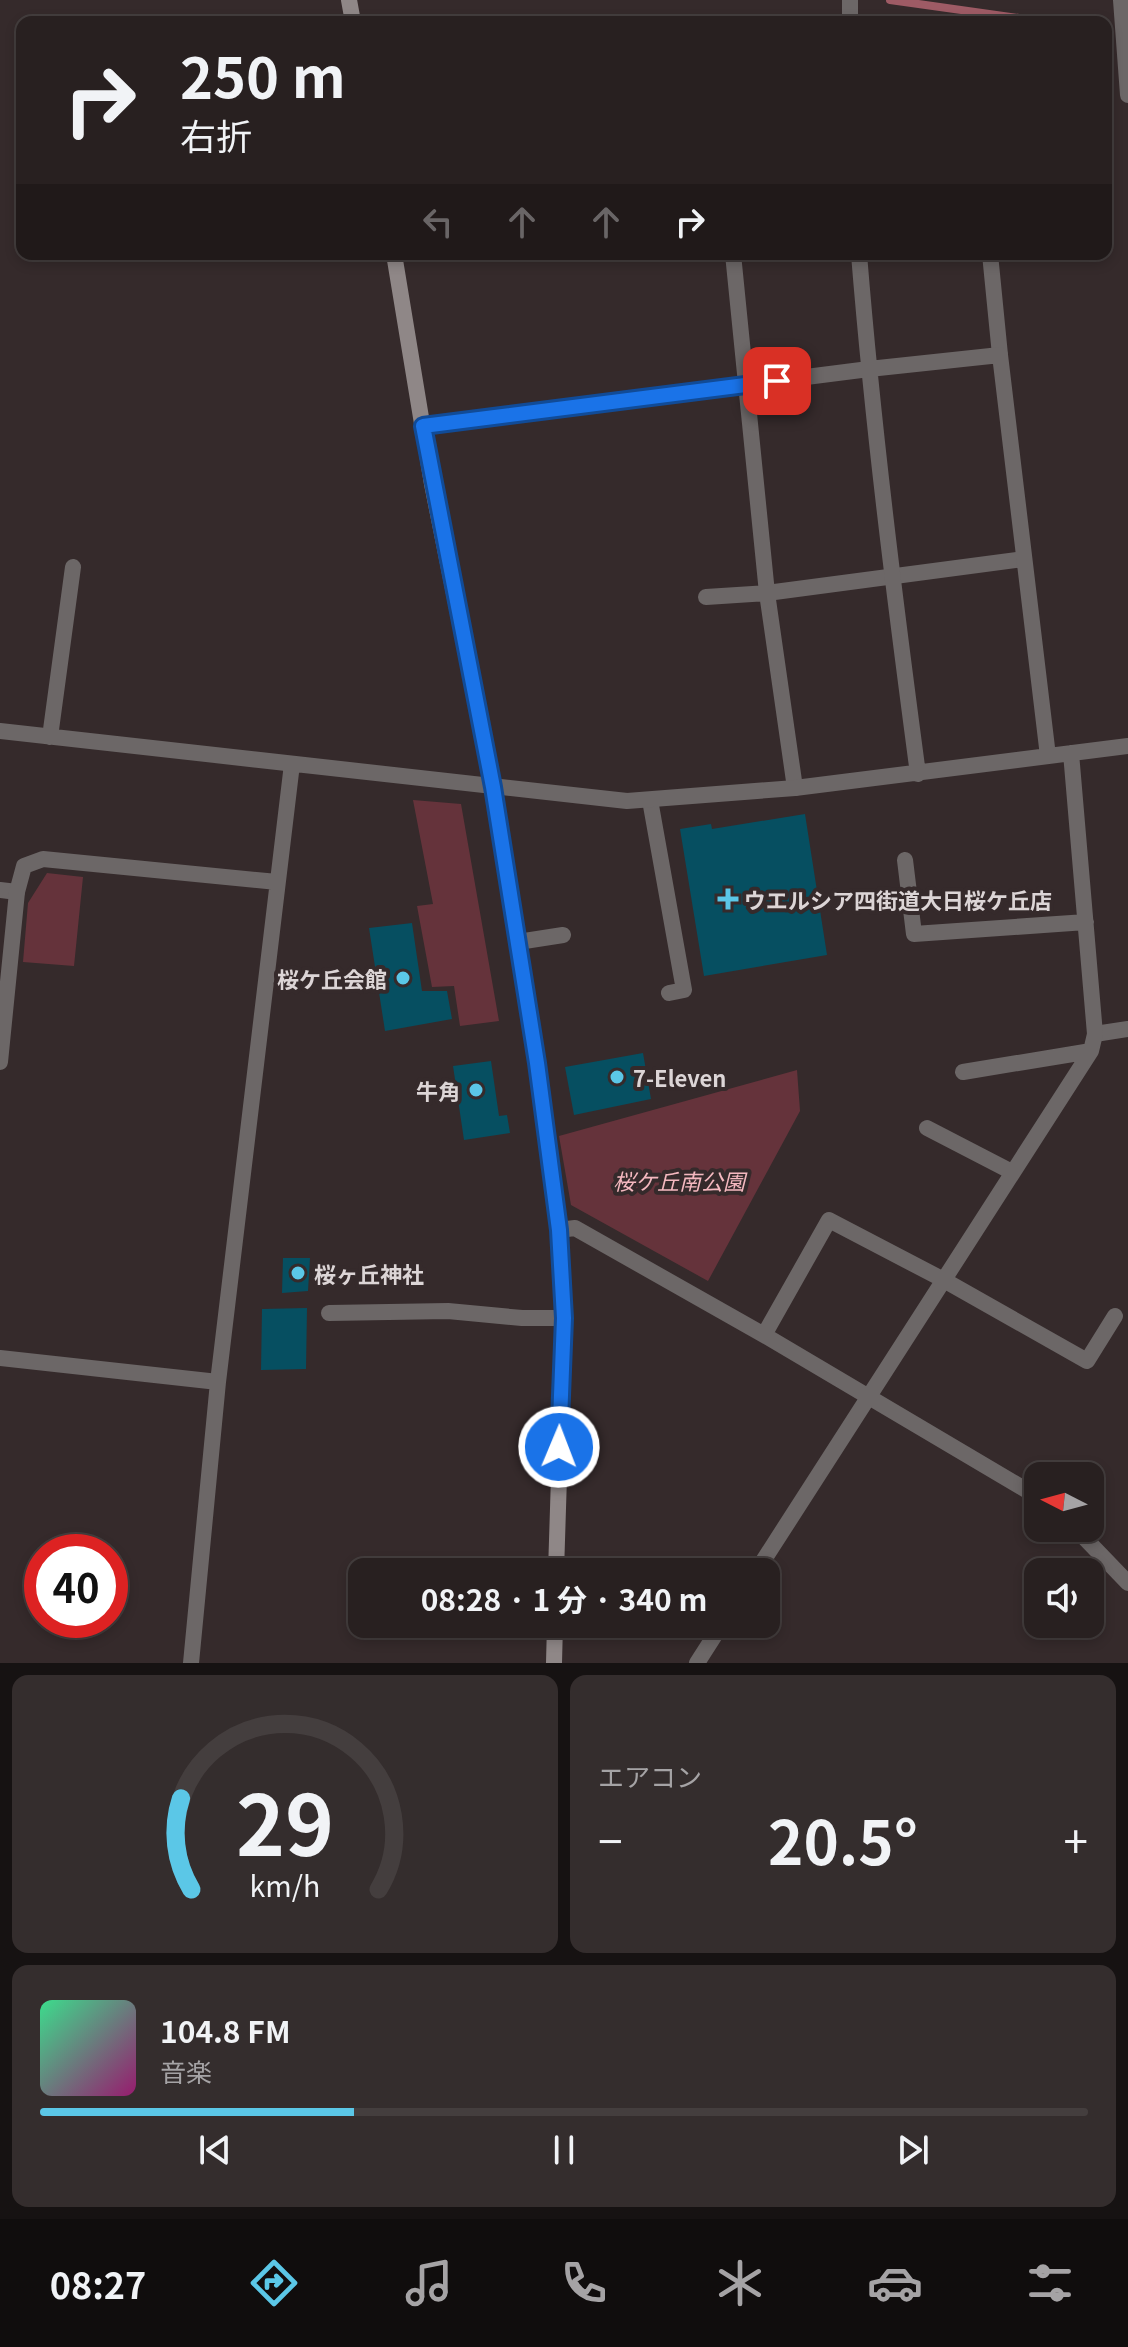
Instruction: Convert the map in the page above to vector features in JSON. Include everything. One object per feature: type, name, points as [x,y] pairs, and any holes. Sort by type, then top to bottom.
[{"type":"street","points":[[1121,0],[1128,95]]},
{"type":"street","points":[[395,260],[423,426],[493,787],[537,1063],[559,1230],[564,1318],[556,1558]]},
{"type":"street","points":[[734,260],[767,593],[795,788]]},
{"type":"street","points":[[860,260],[892,575],[918,774]]},
{"type":"street","points":[[991,260],[1048,756]]},
{"type":"street","points":[[423,426],[1000,355]]},
{"type":"street","points":[[706,597],[767,593],[1024,559]]},
{"type":"street","points":[[50,737],[73,567]]},
{"type":"street","points":[[0,731],[627,801],[795,788],[1128,746]]},
{"type":"street","points":[[765,1558],[1093,1042],[1071,753]]},
{"type":"street","points":[[191,1663],[218,1382],[292,764]]},
{"type":"street","points":[[650,800],[684,990],[669,993]]},
{"type":"street","points":[[0,1062],[9,891],[24,866],[43,859],[277,882]]},
{"type":"street","points":[[905,860],[914,934],[1086,922]]},
{"type":"street","points":[[518,942],[563,935]]},
{"type":"street","points":[[963,1072],[1093,1042],[1128,1029]]},
{"type":"street","points":[[927,1128],[1012,1172]]},
{"type":"street","points":[[764,1335],[829,1220],[942,1279],[1087,1361],[1115,1316]]},
{"type":"street","points":[[559,1230],[575,1228],[1024,1489]]},
{"type":"street","points":[[329,1313],[448,1311],[522,1318],[564,1318]]},
{"type":"street","points":[[0,1358],[218,1382]]},
{"type":"street","points":[[1088,1542],[1128,1583]]},
{"type":"street","points":[[554,1663],[555,1638]]},
{"type":"street","points":[[697,1663],[713,1638]]},
{"type":"green space","points":[[413,800],[461,804],[499,1021],[460,1026],[454,986],[432,987],[417,906],[433,904]]},
{"type":"green space","points":[[47,873],[83,877],[74,966],[23,962],[28,903]]},
{"type":"green space","name":"桜ケ丘南公園","points":[[797,1070],[800,1111],[708,1281],[571,1205],[559,1136]]},
{"type":"building","points":[[805,814],[827,955],[704,976],[680,829],[711,824],[712,829]]},
{"type":"building","points":[[412,923],[422,991],[447,991],[452,1019],[385,1031],[369,928]]},
{"type":"building","points":[[643,1053],[651,1099],[574,1115],[565,1067]]},
{"type":"building","name":"牛角","points":[[491,1061],[499,1116],[507,1115],[510,1133],[464,1140],[453,1066]]},
{"type":"building","points":[[283,1258],[310,1258],[308,1291],[282,1293]]},
{"type":"building","points":[[307,1308],[306,1369],[261,1370],[262,1309]]},
{"type":"waterway","points":[[890,0],[1004,16]]},
{"type":"place","name":"ウエルシア四街道大日桜ケ丘店","points":[[728,899]]},
{"type":"place","name":"桜ケ丘会館","points":[[403,978]]},
{"type":"place","name":"7-Eleven","points":[[617,1077]]},
{"type":"place","name":"牛角","points":[[476,1090]]},
{"type":"place","name":"桜ヶ丘神社","points":[[298,1273]]},
{"type":"route","points":[[559,1447],[564,1318],[559,1230],[537,1063],[493,787],[423,426],[777,381]]}]
